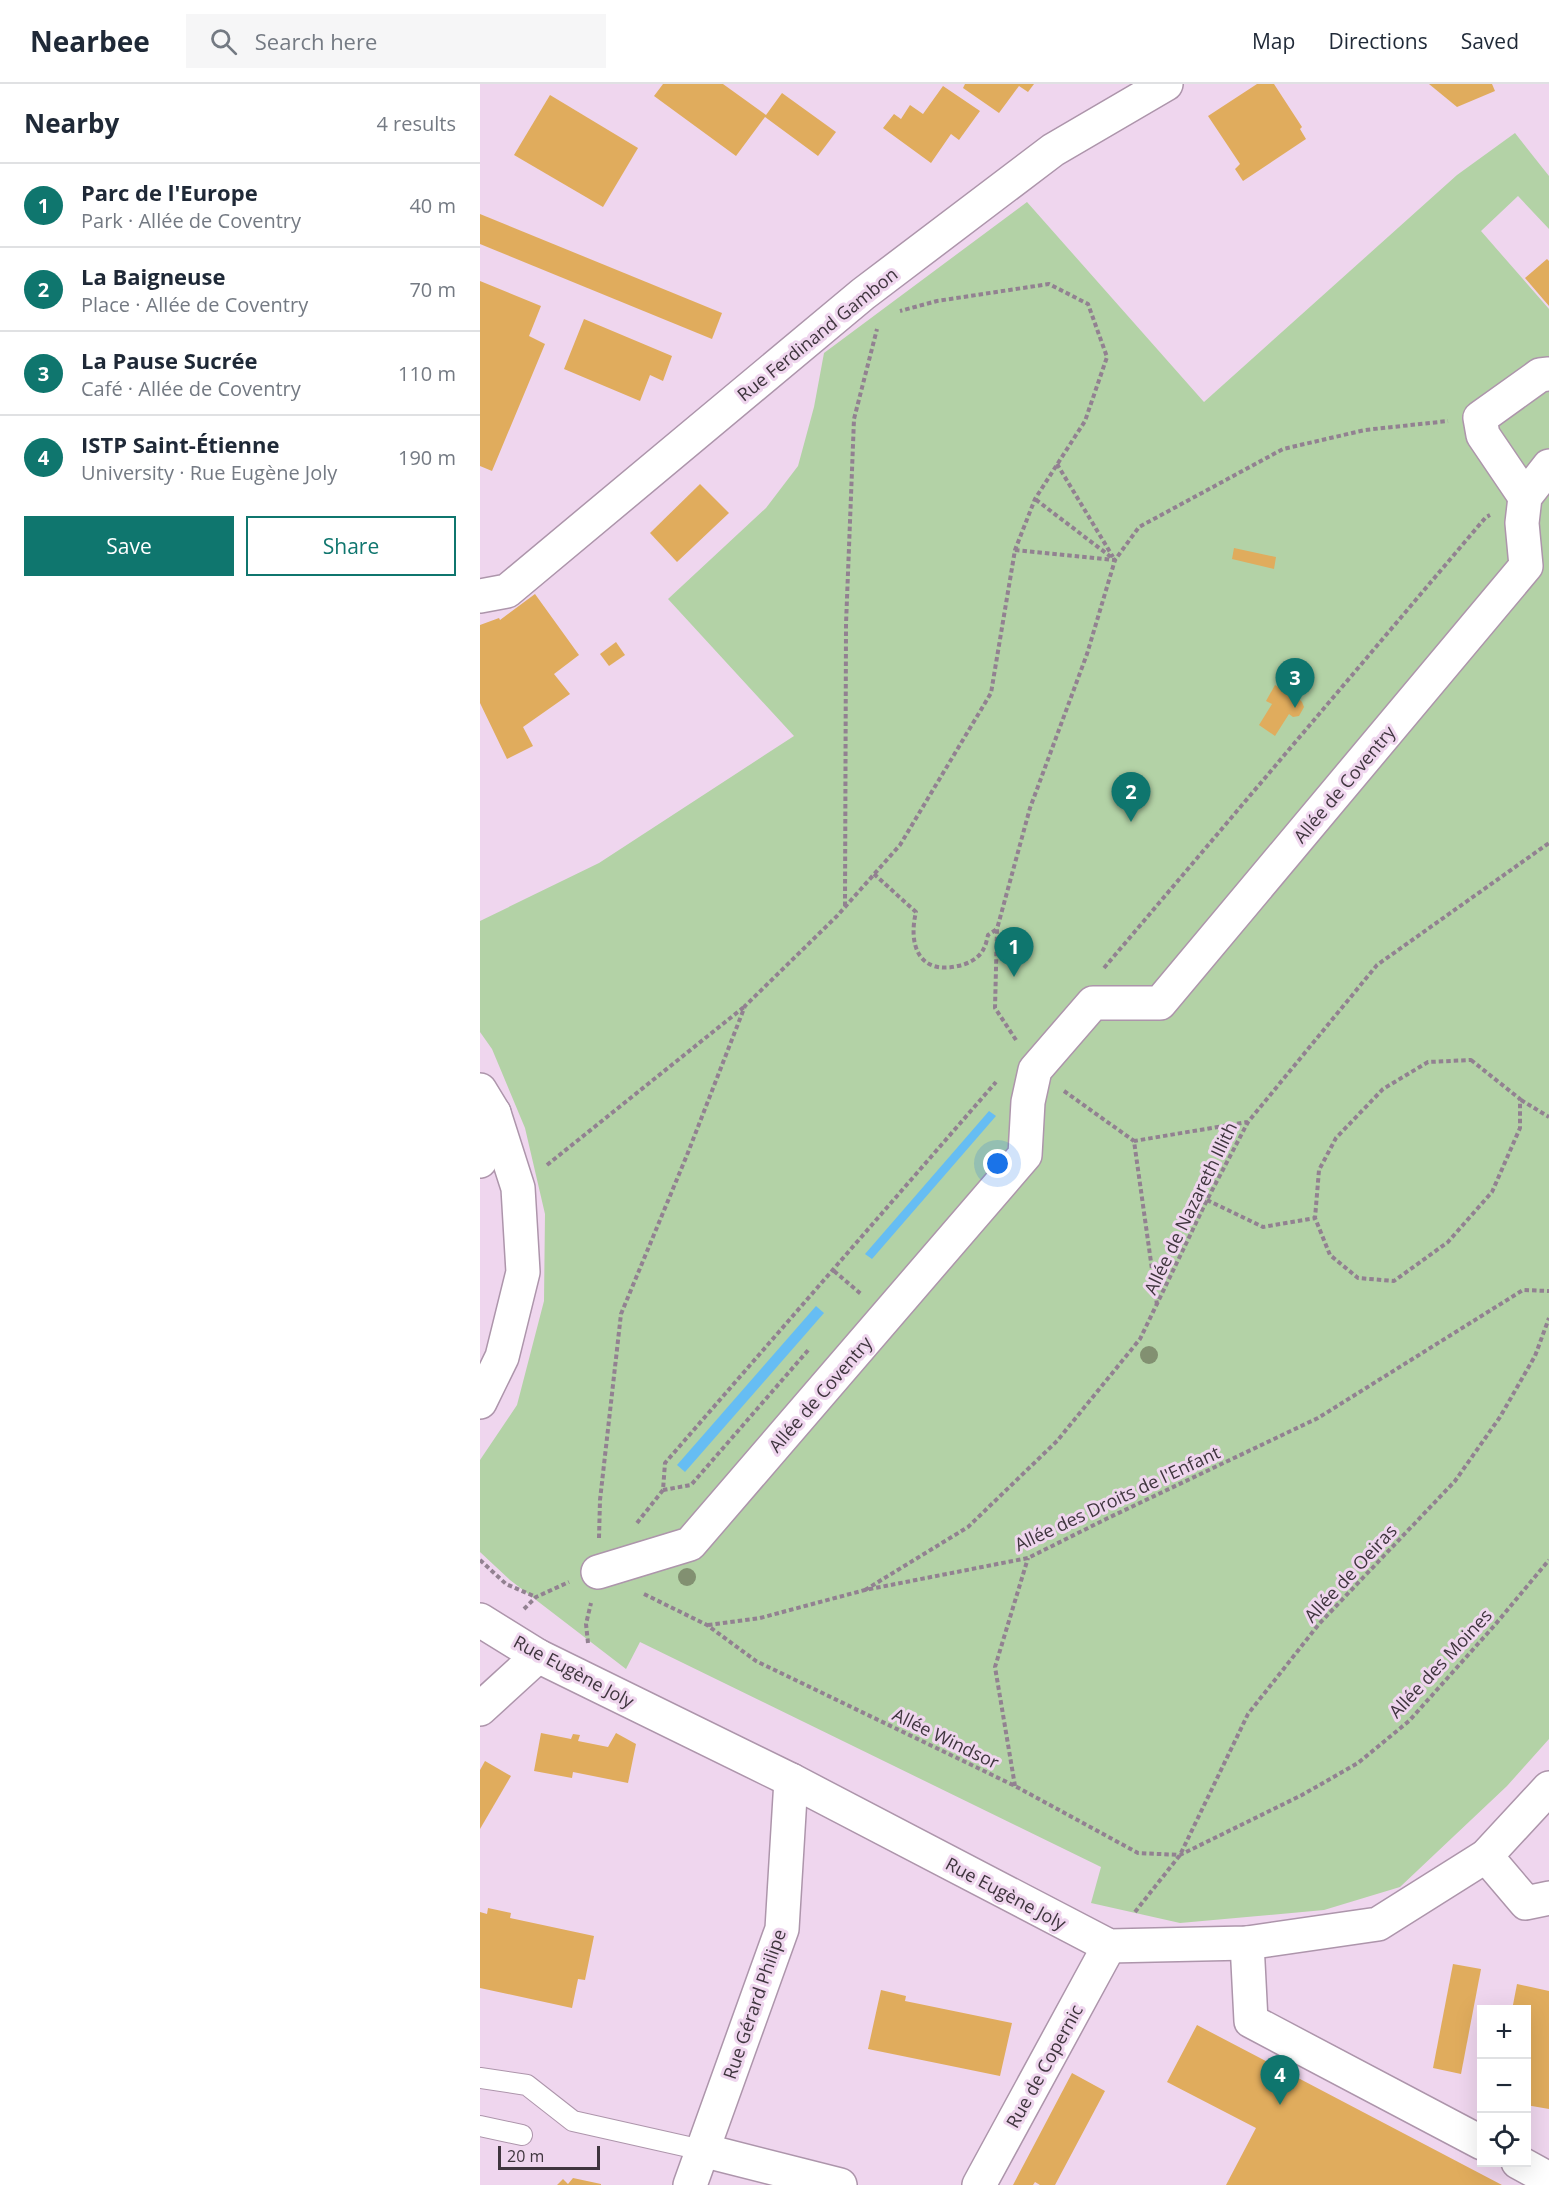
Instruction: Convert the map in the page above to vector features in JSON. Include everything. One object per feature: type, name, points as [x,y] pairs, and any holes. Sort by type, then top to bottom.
[{"type":"street","name":"Rue Ferdinand Gambon","points":[[480,596],[507,591],[871,305],[1053,150],[1167,84]]},
{"type":"street","points":[[1549,374],[1540,375],[1480,418],[1483,435],[1525,497],[1549,466]]},
{"type":"street","name":"Allée de Coventry","points":[[598,1572],[690,1544],[1025,1155],[1028,1102],[1035,1070],[1093,1003],[1160,1003],[1526,566],[1522,523],[1525,497]]},
{"type":"street","points":[[480,1402],[502,1357],[523,1272],[518,1188],[487,1101]]},
{"type":"street","points":[[480,1161],[487,1101]]},
{"type":"street","name":"Rue Eugène Joly","points":[[480,1620],[538,1656],[791,1780],[1109,1946],[1247,1943],[1378,1923],[1486,1856],[1549,1788]]},
{"type":"street","points":[[480,1709],[538,1656]]},
{"type":"street","name":"Rue Gérard Philipe","points":[[690,2185],[782,1929],[791,1780]]},
{"type":"street","points":[[1486,1856],[1526,1903],[1549,1899]]},
{"type":"street","points":[[1247,1943],[1251,2021],[1477,2140]]},
{"type":"street","name":"Rue de Copernic","points":[[979,2185],[1109,1946]]},
{"type":"street","points":[[702,2150],[840,2185]]},
{"type":"street","points":[[1526,2167],[1549,2179]]},
{"type":"lane","points":[[480,2079],[527,2085],[573,2121],[702,2150]]},
{"type":"lane","points":[[480,2126],[522,2135]]},
{"type":"path","points":[[518,1188],[745,1006],[845,907],[900,845],[991,693],[1015,550],[1035,499],[1085,421],[1107,357],[1088,304],[1049,284],[937,301],[871,305],[854,419],[846,624],[845,907]]},
{"type":"path","points":[[1248,1122],[1134,1141],[1035,1070],[995,1008],[997,929],[1030,808],[1087,654],[1115,560],[1139,527],[1283,449],[1365,430],[1480,418]]},
{"type":"path","points":[[1058,464],[1115,560]]},
{"type":"path","points":[[1093,1003],[1101,972],[1486,517],[1525,497]]},
{"type":"path","points":[[1035,499],[1115,560]]},
{"type":"path","points":[[1015,550],[1115,560]]},
{"type":"path","name":"Allée de Nazareth Illith","points":[[865,1590],[968,1527],[1057,1442],[1140,1339],[1207,1200],[1248,1122],[1377,965],[1549,843]]},
{"type":"path","points":[[874,874],[916,912],[912,929],[916,950],[926,962],[942,969],[969,963],[984,950],[988,935],[997,929]]},
{"type":"path","points":[[573,1673],[589,1646],[586,1624],[598,1572],[600,1500],[621,1314],[687,1155],[745,1006]]},
{"type":"path","points":[[1520,1099],[1520,1128],[1491,1192],[1448,1242],[1394,1281],[1358,1278],[1330,1254],[1315,1218],[1319,1170],[1336,1138],[1383,1089],[1428,1062],[1471,1060],[1520,1099],[1549,1117]]},
{"type":"path","points":[[663,1490],[664,1463],[1003,1074],[1035,1070]]},
{"type":"path","points":[[1134,1141],[1157,1306]]},
{"type":"path","points":[[1207,1200],[1263,1227],[1315,1218]]},
{"type":"path","name":"Allée des Droits de l'Enfant","points":[[708,1625],[760,1618],[865,1590],[1028,1558],[1318,1418],[1523,1290],[1549,1290]]},
{"type":"path","name":"Allée de Oeiras","points":[[1180,1855],[1248,1714],[1319,1624],[1455,1481],[1500,1417],[1529,1366],[1549,1317]]},
{"type":"path","points":[[1015,1786],[995,1667],[1028,1558]]},
{"type":"path","points":[[480,1560],[506,1584],[536,1597]]},
{"type":"path","name":"Allée des Moines","points":[[1180,1855],[1302,1795],[1358,1763],[1409,1721],[1494,1626],[1549,1560]]},
{"type":"path","points":[[519,1615],[536,1597],[559,1585],[598,1572],[708,1625]]},
{"type":"path","name":"Allée Windsor","points":[[708,1625],[756,1661],[1015,1786],[1138,1853],[1180,1855]]},
{"type":"path","points":[[1109,1946],[1180,1855]]},
{"type":"green space","points":[[1515,133],[1549,176],[1549,229],[1518,196],[1481,231],[1549,309],[1549,1739],[1507,1786],[1400,1887],[1324,1910],[1180,1923],[1091,1903],[1101,1867],[640,1642],[626,1669],[510,1580],[480,1552],[480,1460],[517,1405],[544,1301],[545,1214],[525,1128],[492,1049],[480,1032],[480,921],[599,863],[794,736],[668,599],[766,508],[798,466],[814,407],[824,353],[1027,202],[1204,402],[1457,175]]},
{"type":"water","points":[[989,1111],[996,1116],[872,1259],[865,1254]]},
{"type":"water","points":[[816,1306],[824,1313],[685,1472],[677,1465]]},
{"type":"building","points":[[663,84],[723,84],[766,115],[782,93],[836,132],[818,156],[765,117],[736,156],[654,96]]},
{"type":"building","points":[[965,84],[1034,84],[1028,92],[1019,86],[999,113],[963,88]]},
{"type":"building","points":[[1257,84],[1274,84],[1302,127],[1300,129],[1306,139],[1243,181],[1235,169],[1240,164],[1208,116]]},
{"type":"building","points":[[1429,84],[1492,84],[1495,91],[1457,107]]},
{"type":"building","points":[[943,86],[980,111],[959,140],[951,134],[931,163],[883,128],[894,114],[901,119],[910,105],[923,114]]},
{"type":"building","points":[[550,95],[638,148],[603,207],[514,155]]},
{"type":"building","points":[[480,214],[722,313],[712,339],[480,244]]},
{"type":"building","points":[[1547,259],[1549,261],[1549,306],[1525,278]]},
{"type":"building","points":[[480,281],[541,306],[529,336],[545,344],[492,471],[480,466]]},
{"type":"building","points":[[584,319],[672,356],[663,381],[650,375],[640,401],[564,369]]},
{"type":"building","points":[[700,484],[729,513],[677,562],[650,533]]},
{"type":"building","points":[[1234,548],[1276,557],[1274,569],[1232,559]]},
{"type":"building","points":[[535,594],[579,655],[554,674],[570,694],[523,727],[533,746],[507,759],[480,703],[480,625],[499,618],[500,620]]},
{"type":"building","points":[[616,642],[625,655],[609,666],[600,654]]},
{"type":"building","points":[[1294,668],[1310,678],[1298,698],[1304,707],[1299,716],[1293,717],[1289,714],[1275,736],[1259,725],[1272,704],[1266,701],[1275,685],[1281,689]]},
{"type":"building","points":[[541,1733],[571,1739],[573,1734],[580,1735],[578,1741],[608,1747],[616,1733],[636,1744],[628,1783],[573,1772],[572,1778],[534,1771]]},
{"type":"building","points":[[485,1761],[511,1776],[480,1829],[480,1770]]},
{"type":"building","points":[[488,1908],[511,1913],[510,1918],[594,1936],[585,1980],[578,1979],[572,2008],[480,1988],[480,1912],[487,1914]]},
{"type":"building","points":[[1453,1964],[1481,1969],[1461,2074],[1433,2068]]},
{"type":"building","points":[[1517,1984],[1549,1991],[1549,2109],[1531,2106],[1531,2005],[1513,2005]]},
{"type":"building","points":[[881,1990],[906,1996],[905,2001],[1012,2023],[1000,2076],[868,2049]]},
{"type":"building","points":[[1197,2025],[1502,2185],[1226,2185],[1256,2128],[1167,2082]]},
{"type":"building","points":[[1072,2073],[1105,2091],[1055,2185],[1040,2185],[1035,2182],[1033,2185],[1013,2185]]},
{"type":"building","points":[[573,2178],[601,2185],[557,2185],[563,2179],[568,2184]]},
{"type":"place","name":"La Pause Sucrée","points":[[1295,708]]},
{"type":"place","name":"La Baigneuse","points":[[1131,822]]},
{"type":"place","name":"Parc de l'Europe","points":[[1014,977]]},
{"type":"place","name":"ISTP Saint-Étienne","points":[[1280,2105]]}]
